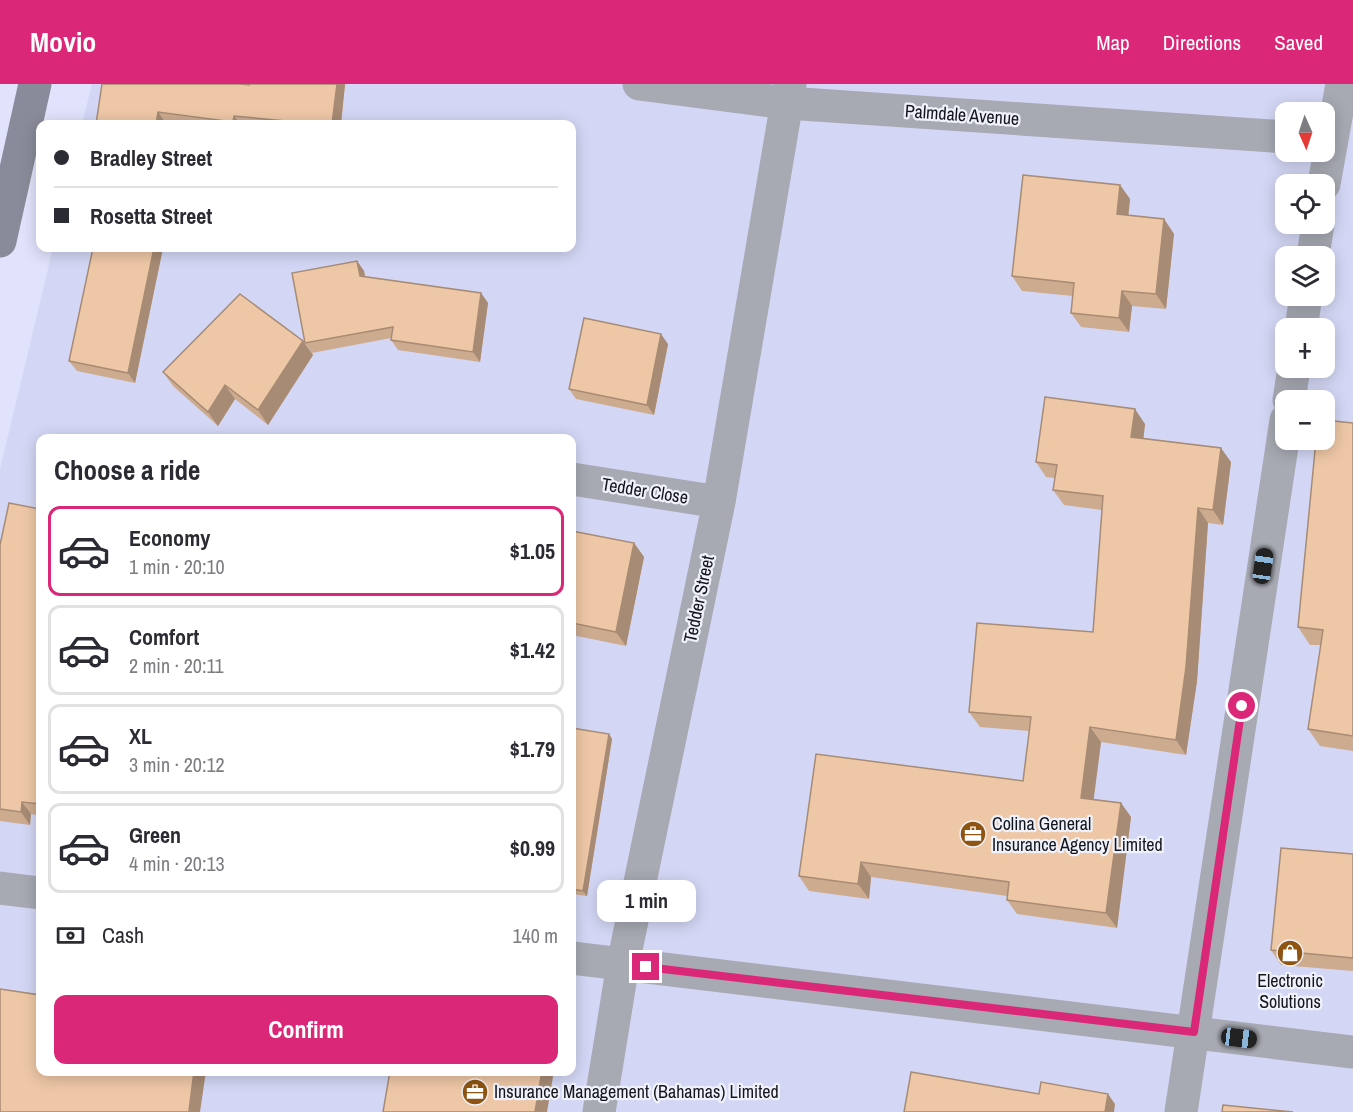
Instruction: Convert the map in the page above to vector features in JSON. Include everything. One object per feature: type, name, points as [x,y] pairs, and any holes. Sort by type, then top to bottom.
[{"type":"main road","points":[[0,241],[35,84]]},
{"type":"street","name":"Palmdale Avenue","points":[[639,84],[789,93],[1275,136]]},
{"type":"street","points":[[1327,174],[1336,141],[1342,84]]},
{"type":"street","name":"Tedder Street","points":[[599,1112],[623,964],[719,502],[789,93]]},
{"type":"street","points":[[1181,1112],[1281,450]]},
{"type":"street","name":"Tedder Close","points":[[576,480],[719,502]]},
{"type":"street","points":[[0,888],[36,892]]},
{"type":"street","points":[[576,958],[1353,1052]]},
{"type":"shaded area","points":[[92,84],[1353,84],[1353,1112],[0,1112],[0,469],[52,252],[576,252],[576,120],[83,120]]},
{"type":"building","points":[[102,84],[337,84],[332,120],[276,120],[234,116],[233,120],[218,120],[158,112],[157,120],[97,120]]},
{"type":"building","points":[[1023,175],[1120,185],[1117,214],[1164,219],[1156,294],[1122,291],[1119,318],[1071,313],[1074,283],[1012,276]]},
{"type":"building","points":[[92,252],[153,252],[128,373],[69,361]]},
{"type":"building","points":[[357,261],[360,276],[481,293],[473,352],[391,340],[393,327],[305,343],[292,273]]},
{"type":"building","points":[[240,294],[303,341],[258,410],[225,385],[208,412],[163,372]]},
{"type":"building","points":[[584,318],[661,334],[647,405],[569,389]]},
{"type":"building","points":[[1045,397],[1135,409],[1131,437],[1221,448],[1213,510],[1198,508],[1186,667],[1176,740],[1090,727],[1081,798],[1121,803],[1106,913],[1007,900],[1009,882],[861,862],[858,884],[799,876],[816,754],[1023,781],[1031,717],[969,712],[977,623],[1093,632],[1103,496],[1053,490],[1057,465],[1036,462]]},
{"type":"building","points":[[1335,421],[1353,423],[1353,736],[1308,729],[1323,630],[1298,627],[1315,450],[1335,450]]},
{"type":"building","points":[[9,503],[36,508],[36,804],[22,802],[21,812],[0,809],[0,545]]},
{"type":"building","points":[[576,532],[634,543],[616,632],[576,624]]},
{"type":"building","points":[[576,729],[609,734],[583,891],[576,890]]},
{"type":"building","points":[[1281,848],[1353,854],[1353,958],[1271,950]]},
{"type":"building","points":[[0,989],[36,994],[36,1076],[193,1076],[189,1111],[195,1112],[0,1112]]},
{"type":"building","points":[[911,1072],[1039,1094],[1041,1082],[1108,1094],[1105,1112],[904,1112]]},
{"type":"building","name":"Insurance Management (Bahamas) Limited","points":[[389,1076],[541,1076],[535,1112],[383,1112]]},
{"type":"building","points":[[1223,1105],[1293,1112],[1222,1112]]},
{"type":"place","name":"Colina General Insurance Agency Limited","points":[[973,834]]},
{"type":"place","name":"Electronic Solutions","points":[[1290,953]]},
{"type":"place","name":"Insurance Management (Bahamas) Limited","points":[[475,1092]]},
{"type":"route","points":[[646,967],[1194,1032],[1242,706]]}]
